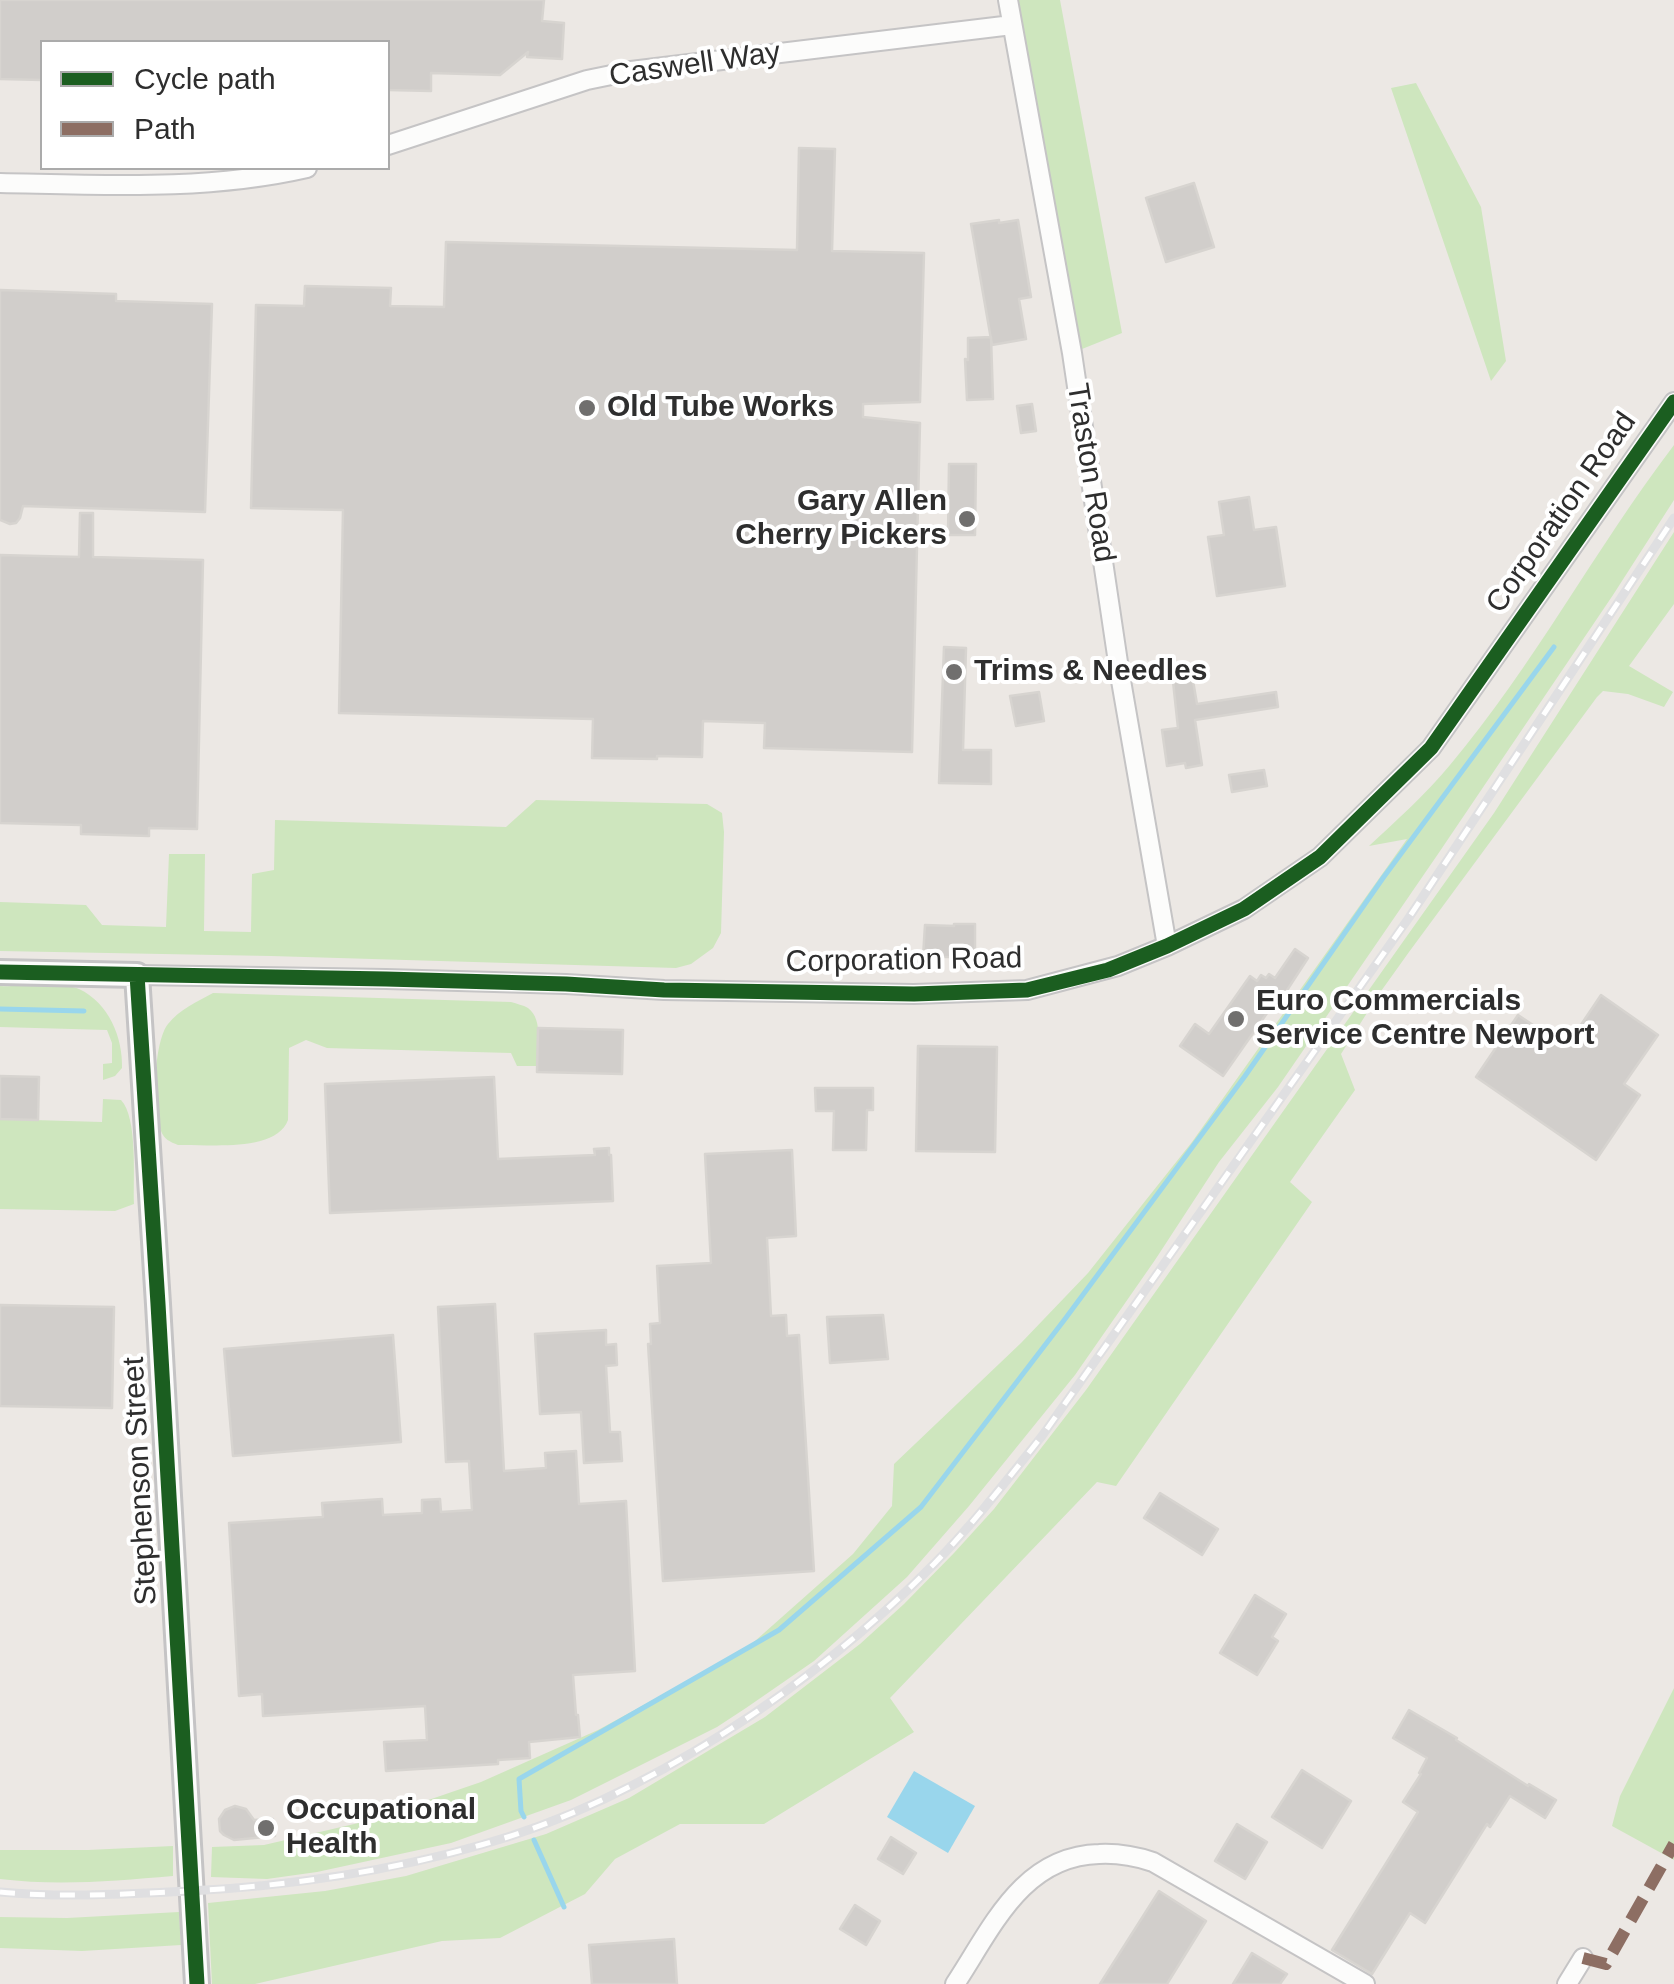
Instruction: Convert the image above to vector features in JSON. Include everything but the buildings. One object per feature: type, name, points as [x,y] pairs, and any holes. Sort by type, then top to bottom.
[{"type":"street","name":"Traston Road","points":[[1008,0],[1072,353],[1166,946]]},
{"type":"street","name":"Caswell Way","points":[[390,144],[616,74],[1012,25]]},
{"type":"street","points":[[0,183],[162,186],[298,170]]},
{"type":"street","name":"Corporation Road","points":[[0,972],[924,994],[1027,990],[1108,970],[1244,909],[1320,857],[1430,748],[1674,402]]},
{"type":"street","name":"Stephenson Street","points":[[136,975],[197,1984]]},
{"type":"street","points":[[955,1984],[1009,1902],[1031,1878],[1064,1859],[1106,1854],[1153,1862],[1365,1984]]},
{"type":"street","points":[[1567,1984],[1584,1958]]},
{"type":"green space","points":[[1008,0],[1060,0],[1122,333],[1072,353]]},
{"type":"green space","points":[[1416,83],[1481,207],[1506,361],[1491,381],[1391,88]]},
{"type":"green space","points":[[1674,445],[1674,500],[1438,854],[1278,1087],[1219,1162],[1075,1375],[907,1577],[814,1661],[746,1708],[717,1727],[571,1800],[451,1843],[317,1872],[267,1879],[211,1877],[212,1847],[264,1845],[367,1821],[481,1782],[598,1730],[746,1649],[853,1554],[892,1506],[894,1464],[1088,1273],[1192,1142],[1407,839],[1369,846],[1431,786],[1481,727]]},
{"type":"green space","points":[[1674,532],[1674,604],[1629,666],[1673,692],[1664,707],[1628,694],[1603,691],[1409,952],[1341,1054],[1355,1090],[1290,1182],[1312,1202],[1116,1486],[1097,1482],[890,1698],[914,1732],[764,1824],[680,1824],[615,1859],[585,1894],[500,1938],[442,1941],[255,1984],[212,1984],[208,1903],[325,1891],[406,1876],[546,1834],[629,1798],[765,1717],[860,1644],[904,1604],[994,1509],[1086,1390],[1494,813]]},
{"type":"green space","points":[[536,800],[707,804],[722,813],[721,933],[713,948],[691,964],[676,968],[0,951],[0,902],[86,905],[102,925],[166,927],[169,854],[205,854],[204,931],[251,932],[252,874],[274,870],[275,820],[506,827]]},
{"type":"green space","points":[[0,986],[64,986],[90,995],[112,1022],[122,1068],[115,1076],[103,1080],[103,1064],[112,1063],[107,1030],[0,1027]]},
{"type":"green space","points":[[213,993],[511,1002],[528,1008],[536,1020],[537,1066],[517,1066],[511,1053],[327,1048],[306,1040],[289,1048],[288,1120],[281,1131],[256,1142],[178,1145],[164,1136],[158,1121],[156,1076],[160,1045],[173,1019]]},
{"type":"green space","points":[[103,1099],[121,1100],[130,1120],[134,1204],[115,1211],[0,1209],[0,1119],[102,1122]]},
{"type":"green space","points":[[1674,1688],[1674,1860],[1612,1826],[1620,1796]]},
{"type":"green space","points":[[173,1846],[173,1876],[65,1882],[0,1879],[0,1850]]},
{"type":"green space","points":[[179,1912],[181,1945],[82,1951],[0,1948],[0,1917]]},
{"type":"water","points":[[914,1771],[975,1806],[948,1853],[887,1817]]},
{"type":"waterway","points":[[524,1817],[519,1779],[779,1630],[921,1507],[1245,1076],[1383,878],[1554,647]]},
{"type":"waterway","points":[[0,1009],[84,1011]]},
{"type":"waterway","points":[[534,1840],[564,1907]]},
{"type":"railway","points":[[0,1892],[95,1895],[263,1885],[373,1870],[481,1845],[543,1825],[665,1768],[725,1733],[836,1652],[934,1564],[1042,1436],[1408,919],[1674,518]]},
{"type":"marked path","points":[[1583,1958],[1606,1964],[1674,1844]]},
{"type":"cycle path","points":[[0,972],[914,994],[1027,990],[1108,970],[1244,909],[1320,857],[1431,748],[1674,402]]},
{"type":"cycle path","points":[[137,975],[197,1984]]},
{"type":"place","name":"Old Tube Works","points":[[587,408]]},
{"type":"place","name":"Gary Allen Cherry Pickers","points":[[967,519]]},
{"type":"place","name":"Trims & Needles","points":[[954,672]]},
{"type":"place","name":"Euro Commercials Service Centre Newport","points":[[1236,1019]]},
{"type":"place","name":"Occupational Health","points":[[266,1828]]}]
